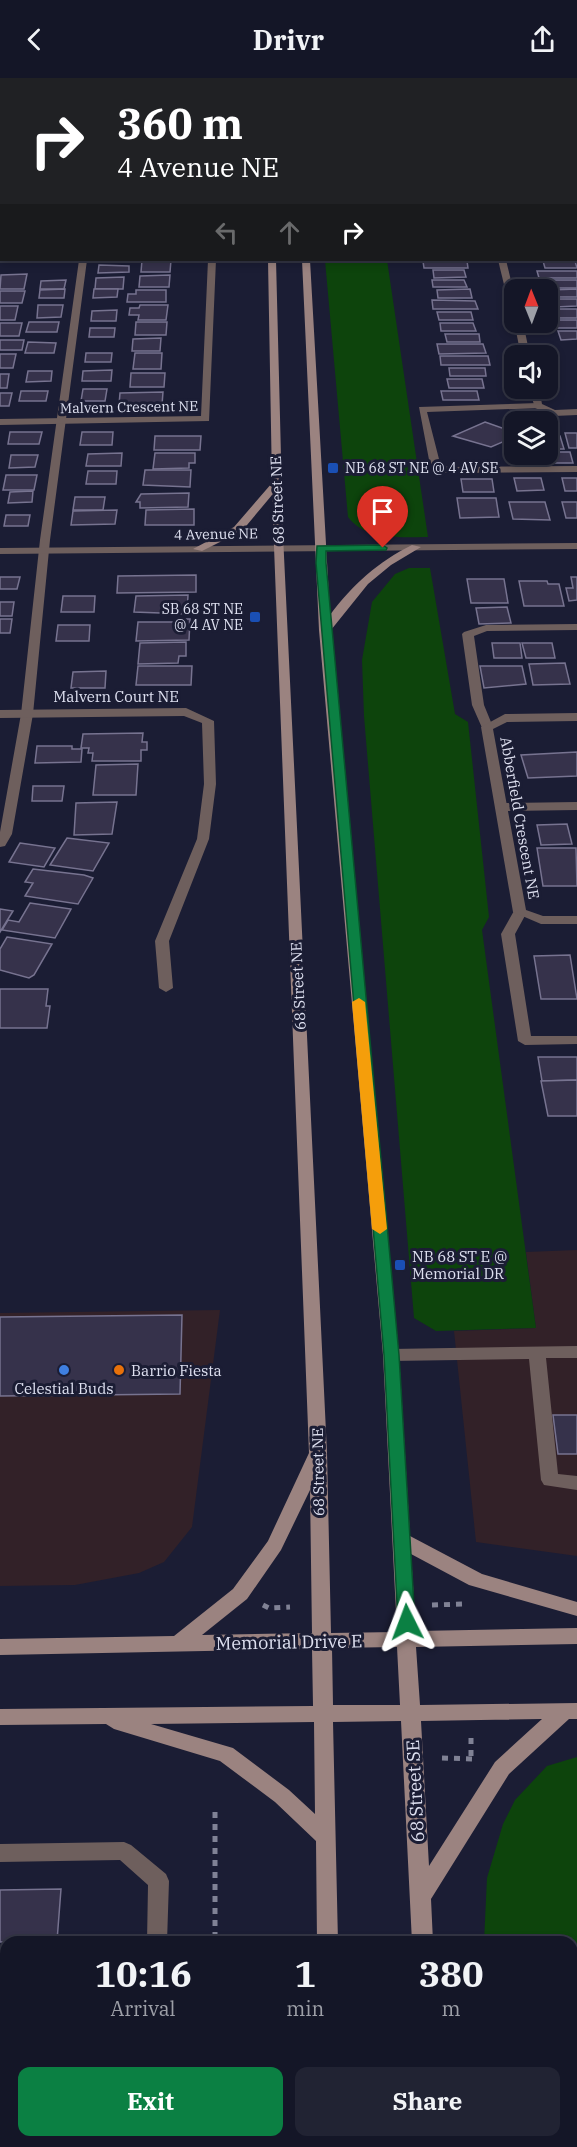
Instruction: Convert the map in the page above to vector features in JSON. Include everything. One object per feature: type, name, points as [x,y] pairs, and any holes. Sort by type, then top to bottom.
[{"type":"main road","name":"68 Street NE","points":[[272,261],[279,548],[318,1453],[323,1713]]},
{"type":"main road","points":[[306,261],[325,630],[391,1355],[407,1640]]},
{"type":"main road","points":[[198,549],[238,529],[277,483]]},
{"type":"main road","points":[[325,630],[354,589],[378,567],[416,547]]},
{"type":"main road","points":[[178,1644],[240,1594],[275,1545],[318,1453]]},
{"type":"main road","points":[[403,1541],[476,1580],[577,1609]]},
{"type":"main road","name":"Memorial Drive E","points":[[0,1647],[577,1636]]},
{"type":"main road","name":"68 Street SE","points":[[407,1640],[423,1936]]},
{"type":"main road","points":[[0,1717],[571,1711]]},
{"type":"main road","points":[[421,1897],[502,1768],[571,1711]]},
{"type":"main road","points":[[323,1713],[328,1936]]},
{"type":"main road","points":[[97,1716],[226,1754],[282,1796],[325,1837]]},
{"type":"street","points":[[0,843],[6,834],[27,714],[60,421],[84,261]]},
{"type":"street","name":"Malvern Crescent NE","points":[[0,422],[206,419],[212,261]]},
{"type":"street","points":[[502,261],[507,279]]},
{"type":"street","points":[[536,399],[538,406]]},
{"type":"street","points":[[577,412],[554,413],[538,406],[422,409],[435,465],[446,470],[577,469]]},
{"type":"street","name":"4 Avenue NE","points":[[0,551],[577,546]]},
{"type":"street","points":[[487,727],[478,705],[468,634],[486,628],[577,627]]},
{"type":"street","name":"Malvern Court NE","points":[[0,714],[186,712],[208,722],[210,784],[203,838],[162,941],[166,988]]},
{"type":"street","name":"Abberfield Crescent NE","points":[[577,717],[505,718],[487,727],[520,912],[541,920],[577,920]]},
{"type":"street","points":[[501,807],[577,806]]},
{"type":"street","points":[[520,912],[508,934],[525,1041],[577,1040]]},
{"type":"street","points":[[537,1352],[550,1480],[577,1483]]},
{"type":"street","points":[[391,1355],[577,1352]]},
{"type":"street","points":[[0,1853],[124,1851],[159,1881],[157,1936]]},
{"type":"path","points":[[432,1605],[468,1604]]},
{"type":"path","points":[[269,1608],[290,1607]]},
{"type":"path","points":[[435,1758],[471,1757],[471,1738]]},
{"type":"path","points":[[215,1812],[215,1936]]},
{"type":"shaded area","points":[[577,1250],[577,1556],[476,1542],[454,1331],[536,1328],[526,1252]]},
{"type":"shaded area","points":[[220,1310],[192,1527],[164,1562],[139,1573],[75,1585],[0,1586],[0,1313]]},
{"type":"green space","points":[[325,261],[387,261],[428,537],[374,534],[355,525],[348,517]]},
{"type":"green space","points":[[409,568],[430,568],[455,714],[468,722],[489,917],[482,930],[536,1328],[436,1331],[414,1318],[364,716],[362,660],[372,602],[395,574]]},
{"type":"green space","points":[[577,1757],[577,1936],[484,1936],[487,1878],[503,1824],[515,1800],[547,1766]]},
{"type":"building","points":[[142,261],[171,261],[170,272],[141,272]]},
{"type":"building","points":[[423,261],[467,261],[468,268],[424,268]]},
{"type":"building","points":[[543,261],[575,261],[577,268],[545,268]]},
{"type":"building","points":[[99,265],[129,266],[129,272],[98,273]]},
{"type":"building","points":[[433,270],[464,270],[466,277],[434,278]]},
{"type":"building","points":[[537,271],[577,271],[577,278],[539,278]]},
{"type":"building","points":[[27,274],[24,289],[0,289],[1,275]]},
{"type":"building","points":[[170,275],[169,287],[139,287],[140,276]]},
{"type":"building","points":[[124,277],[123,289],[95,289],[96,278]]},
{"type":"building","points":[[66,280],[64,289],[40,289],[41,281]]},
{"type":"building","points":[[432,280],[464,280],[467,287],[433,287]]},
{"type":"building","points":[[558,280],[577,280],[577,288],[558,288]]},
{"type":"building","points":[[65,289],[64,298],[39,298],[40,290]]},
{"type":"building","points":[[94,289],[118,289],[117,297],[93,298]]},
{"type":"building","points":[[470,289],[472,298],[438,298],[437,290]]},
{"type":"building","points":[[577,289],[577,297],[558,297],[558,290]]},
{"type":"building","points":[[136,290],[166,290],[166,302],[127,302],[128,294],[136,294]]},
{"type":"building","points":[[0,291],[25,291],[22,303],[0,303]]},
{"type":"building","points":[[558,299],[577,299],[577,306],[558,307]]},
{"type":"building","points":[[432,300],[475,301],[478,309],[433,309]]},
{"type":"building","points":[[38,305],[63,305],[61,317],[37,318]]},
{"type":"building","points":[[140,305],[168,305],[166,320],[138,320],[139,315],[129,315],[130,308],[139,308]]},
{"type":"building","points":[[0,306],[18,306],[15,320],[0,320]]},
{"type":"building","points":[[558,309],[577,309],[577,318],[558,318]]},
{"type":"building","points":[[117,310],[116,321],[91,321],[92,311]]},
{"type":"building","points":[[437,312],[471,312],[473,320],[439,320]]},
{"type":"building","points":[[558,320],[577,320],[577,328],[558,328]]},
{"type":"building","points":[[29,322],[59,322],[57,332],[26,332]]},
{"type":"building","points":[[136,322],[167,322],[166,335],[135,335]]},
{"type":"building","points":[[0,323],[22,323],[19,336],[0,336]]},
{"type":"building","points":[[440,323],[473,323],[476,331],[441,331]]},
{"type":"building","points":[[90,328],[115,328],[114,337],[89,337]]},
{"type":"building","points":[[558,331],[577,331],[577,339],[561,340]]},
{"type":"building","points":[[445,334],[479,334],[480,342],[447,342]]},
{"type":"building","points":[[161,338],[160,351],[132,351],[133,339]]},
{"type":"building","points":[[0,340],[24,340],[22,350],[0,350]]},
{"type":"building","points":[[28,342],[56,343],[54,353],[25,353]]},
{"type":"building","points":[[437,344],[483,344],[486,353],[439,354]]},
{"type":"building","points":[[86,353],[112,353],[111,362],[85,362]]},
{"type":"building","points":[[135,353],[162,353],[161,369],[133,369]]},
{"type":"building","points":[[0,354],[16,354],[13,368],[0,368]]},
{"type":"building","points":[[440,356],[488,356],[490,365],[441,365]]},
{"type":"building","points":[[449,368],[485,368],[486,376],[450,376]]},
{"type":"building","points":[[112,370],[111,381],[82,381],[83,371]]},
{"type":"building","points":[[28,371],[52,371],[51,381],[26,382]]},
{"type":"building","points":[[131,373],[165,373],[164,387],[130,387]]},
{"type":"building","points":[[0,374],[9,374],[7,388],[0,388]]},
{"type":"building","points":[[447,379],[482,379],[484,388],[449,388]]},
{"type":"building","points":[[83,389],[107,389],[105,401],[81,401]]},
{"type":"building","points":[[21,391],[48,391],[46,401],[19,401]]},
{"type":"building","points":[[441,391],[477,391],[479,400],[443,400]]},
{"type":"building","points":[[163,392],[162,405],[119,405],[120,393]]},
{"type":"building","points":[[0,393],[12,393],[9,406],[0,406]]},
{"type":"building","points":[[485,422],[504,429],[504,441],[491,447],[453,436]]},
{"type":"building","points":[[10,432],[42,432],[39,444],[8,444]]},
{"type":"building","points":[[82,432],[113,432],[112,445],[80,445]]},
{"type":"building","points":[[565,433],[577,433],[577,448],[569,448]]},
{"type":"building","points":[[155,436],[201,436],[200,450],[154,450]]},
{"type":"building","points":[[558,436],[560,436],[564,449],[558,449]]},
{"type":"building","points":[[558,452],[570,452],[573,463],[558,463]]},
{"type":"building","points":[[122,453],[121,466],[86,466],[88,454]]},
{"type":"building","points":[[155,453],[195,453],[195,463],[189,463],[189,468],[153,469]]},
{"type":"building","points":[[11,455],[38,455],[35,467],[9,468]]},
{"type":"building","points":[[145,470],[191,470],[190,487],[143,485]]},
{"type":"building","points":[[88,471],[117,471],[116,484],[86,484]]},
{"type":"building","points":[[6,475],[37,475],[34,490],[3,490]]},
{"type":"building","points":[[514,478],[541,478],[544,490],[517,491]]},
{"type":"building","points":[[562,478],[577,478],[577,491],[565,491]]},
{"type":"building","points":[[461,479],[492,479],[494,492],[463,492]]},
{"type":"building","points":[[33,491],[32,502],[8,503],[10,492]]},
{"type":"building","points":[[189,493],[188,507],[140,508],[140,502],[136,502],[141,494]]},
{"type":"building","points":[[75,497],[105,497],[103,510],[73,510]]},
{"type":"building","points":[[457,498],[496,498],[499,517],[460,518]]},
{"type":"building","points":[[509,502],[545,502],[550,520],[513,519]]},
{"type":"building","points":[[562,502],[577,502],[577,518],[566,518]]},
{"type":"building","points":[[194,509],[194,525],[145,525],[146,510]]},
{"type":"building","points":[[117,510],[115,524],[71,525],[73,511]]},
{"type":"building","points":[[6,515],[30,515],[28,526],[4,526]]},
{"type":"building","points":[[196,575],[196,592],[117,593],[118,576]]},
{"type":"building","points":[[0,577],[20,577],[17,589],[0,589]]},
{"type":"building","points":[[571,577],[577,577],[577,600],[569,601],[566,588],[573,588]]},
{"type":"building","points":[[467,579],[504,579],[508,603],[471,603]]},
{"type":"building","points":[[519,581],[547,581],[548,584],[559,584],[564,606],[524,606]]},
{"type":"building","points":[[188,595],[187,614],[134,612],[136,596]]},
{"type":"building","points":[[63,596],[95,596],[94,612],[61,612]]},
{"type":"building","points":[[0,602],[14,602],[12,616],[0,616]]},
{"type":"building","points":[[507,607],[511,623],[479,624],[476,608]]},
{"type":"building","points":[[0,619],[12,619],[10,633],[0,633]]},
{"type":"building","points":[[184,619],[190,619],[189,640],[136,641],[138,622],[184,622]]},
{"type":"building","points":[[58,625],[90,625],[89,641],[56,641]]},
{"type":"building","points":[[186,642],[186,656],[179,656],[178,663],[138,664],[140,643]]},
{"type":"building","points":[[492,643],[520,643],[522,658],[494,658]]},
{"type":"building","points":[[522,643],[552,643],[555,658],[526,658]]},
{"type":"building","points":[[565,663],[570,684],[533,685],[529,664]]},
{"type":"building","points":[[138,666],[192,666],[191,685],[136,685]]},
{"type":"building","points":[[480,666],[522,666],[526,684],[484,688]]},
{"type":"building","points":[[106,671],[105,688],[71,688],[73,672]]},
{"type":"building","points":[[143,733],[142,742],[147,742],[147,750],[141,750],[141,761],[92,761],[93,753],[88,753],[89,748],[81,748],[83,734]]},
{"type":"building","points":[[37,746],[72,746],[72,749],[82,749],[81,762],[35,763]]},
{"type":"building","points":[[577,752],[577,776],[528,778],[521,755]]},
{"type":"building","points":[[138,764],[136,795],[93,795],[96,765]]},
{"type":"building","points":[[33,786],[64,786],[62,801],[32,801]]},
{"type":"building","points":[[117,802],[112,834],[74,835],[76,803]]},
{"type":"building","points":[[567,824],[572,844],[541,845],[537,825]]},
{"type":"building","points":[[67,838],[109,843],[93,871],[50,865]]},
{"type":"building","points":[[20,843],[55,848],[44,867],[9,862]]},
{"type":"building","points":[[537,848],[576,848],[577,886],[543,886]]},
{"type":"building","points":[[33,869],[93,878],[78,904],[25,896],[33,883],[25,882]]},
{"type":"building","points":[[30,903],[71,909],[55,938],[2,930],[8,920],[19,922]]},
{"type":"building","points":[[0,909],[13,911],[0,932]]},
{"type":"building","points":[[7,937],[52,944],[34,975],[29,978],[0,970],[0,949]]},
{"type":"building","points":[[570,955],[577,999],[541,999],[534,956]]},
{"type":"building","points":[[0,989],[48,989],[46,1006],[50,1006],[47,1028],[0,1028]]},
{"type":"building","points":[[538,1057],[577,1057],[577,1080],[542,1081]]},
{"type":"building","points":[[577,1080],[577,1116],[548,1116],[541,1081]]},
{"type":"building","points":[[182,1315],[180,1394],[0,1396],[0,1317]]},
{"type":"building","points":[[553,1415],[577,1415],[577,1454],[558,1454]]},
{"type":"building","points":[[61,1889],[57,1936],[0,1936],[0,1890]]},
{"type":"slow traffic","points":[[359,1002],[380,1229]]},
{"type":"place","name":"NB 68 ST NE @ 4 AV SE","points":[[333,468]]},
{"type":"place","name":"SB 68 ST NE @ 4 AV NE","points":[[255,617]]},
{"type":"place","name":"NB 68 ST E @ Memorial DR","points":[[400,1265]]},
{"type":"place","name":"Celestial Buds","points":[[64,1370]]},
{"type":"place","name":"Barrio Fiesta","points":[[119,1370]]},
{"type":"route","points":[[383,548],[321,548],[321,563],[325,630],[391,1355],[407,1622]]}]
